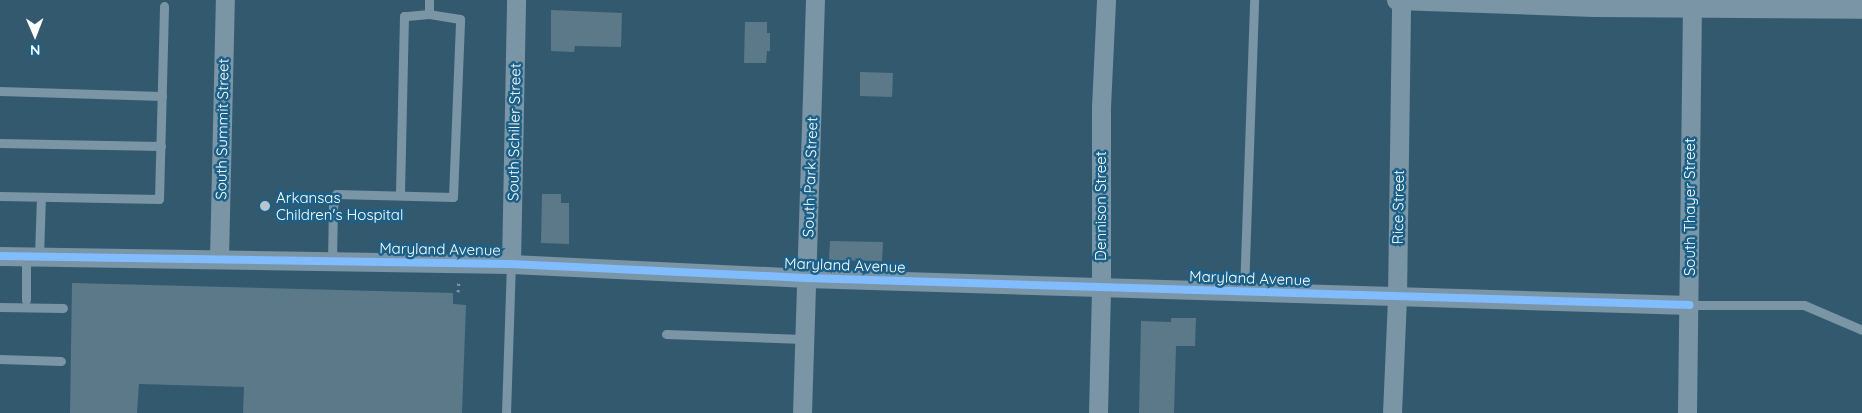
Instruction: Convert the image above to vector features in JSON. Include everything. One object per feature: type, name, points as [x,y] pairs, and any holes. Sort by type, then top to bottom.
[{"type":"street","name":"South Summit Street","points":[[219,258],[225,0]]},
{"type":"street","name":"South Schiller Street","points":[[510,264],[516,0]]},
{"type":"street","name":"South Park Street","points":[[802,413],[815,0]]},
{"type":"street","name":"Dennison Street","points":[[1098,413],[1101,287],[1101,108],[1106,0]]},
{"type":"street","points":[[1396,0],[1594,7],[1692,3],[1862,9]]},
{"type":"street","name":"Rice Street","points":[[1392,413],[1401,0]]},
{"type":"street","name":"South Thayer Street","points":[[1686,413],[1690,305],[1692,3]]},
{"type":"street","name":"Maryland Avenue","points":[[0,256],[510,264],[806,278],[1690,305]]},
{"type":"lane","points":[[429,0],[429,14]]},
{"type":"lane","points":[[1244,291],[1254,0]]},
{"type":"lane","points":[[0,196],[159,199],[164,6]]},
{"type":"lane","points":[[332,262],[333,207],[336,194],[454,196],[460,19],[429,14],[404,16],[400,195]]},
{"type":"lane","points":[[0,91],[162,96]]},
{"type":"lane","points":[[0,143],[161,146]]},
{"type":"lane","points":[[26,300],[41,197]]},
{"type":"lane","points":[[506,413],[510,264]]},
{"type":"lane","points":[[1690,305],[1804,305],[1862,330]]},
{"type":"lane","points":[[0,307],[63,308]]},
{"type":"lane","points":[[666,334],[803,339]]},
{"type":"lane","points":[[0,359],[61,360]]},
{"type":"path","points":[[458,292],[459,280]]},
{"type":"building","points":[[551,10],[622,13],[621,47],[575,46],[574,52],[551,51]]},
{"type":"building","points":[[745,22],[767,22],[767,33],[770,33],[770,51],[767,51],[766,63],[744,63]]},
{"type":"building","points":[[860,72],[893,73],[892,97],[860,96]]},
{"type":"building","points":[[542,194],[561,194],[561,203],[569,203],[569,244],[541,243]]},
{"type":"building","points":[[830,241],[883,242],[882,261],[829,260]]},
{"type":"building","points":[[72,283],[453,293],[453,304],[466,305],[462,413],[243,413],[244,387],[139,384],[137,413],[70,413]]},
{"type":"building","points":[[1171,318],[1196,318],[1195,346],[1176,346],[1174,413],[1139,413],[1141,321],[1171,322]]},
{"type":"cycle path","points":[[0,256],[511,264],[806,278],[1690,305]]},
{"type":"place","name":"Arkansas Children's Hospital","points":[[265,206]]}]
